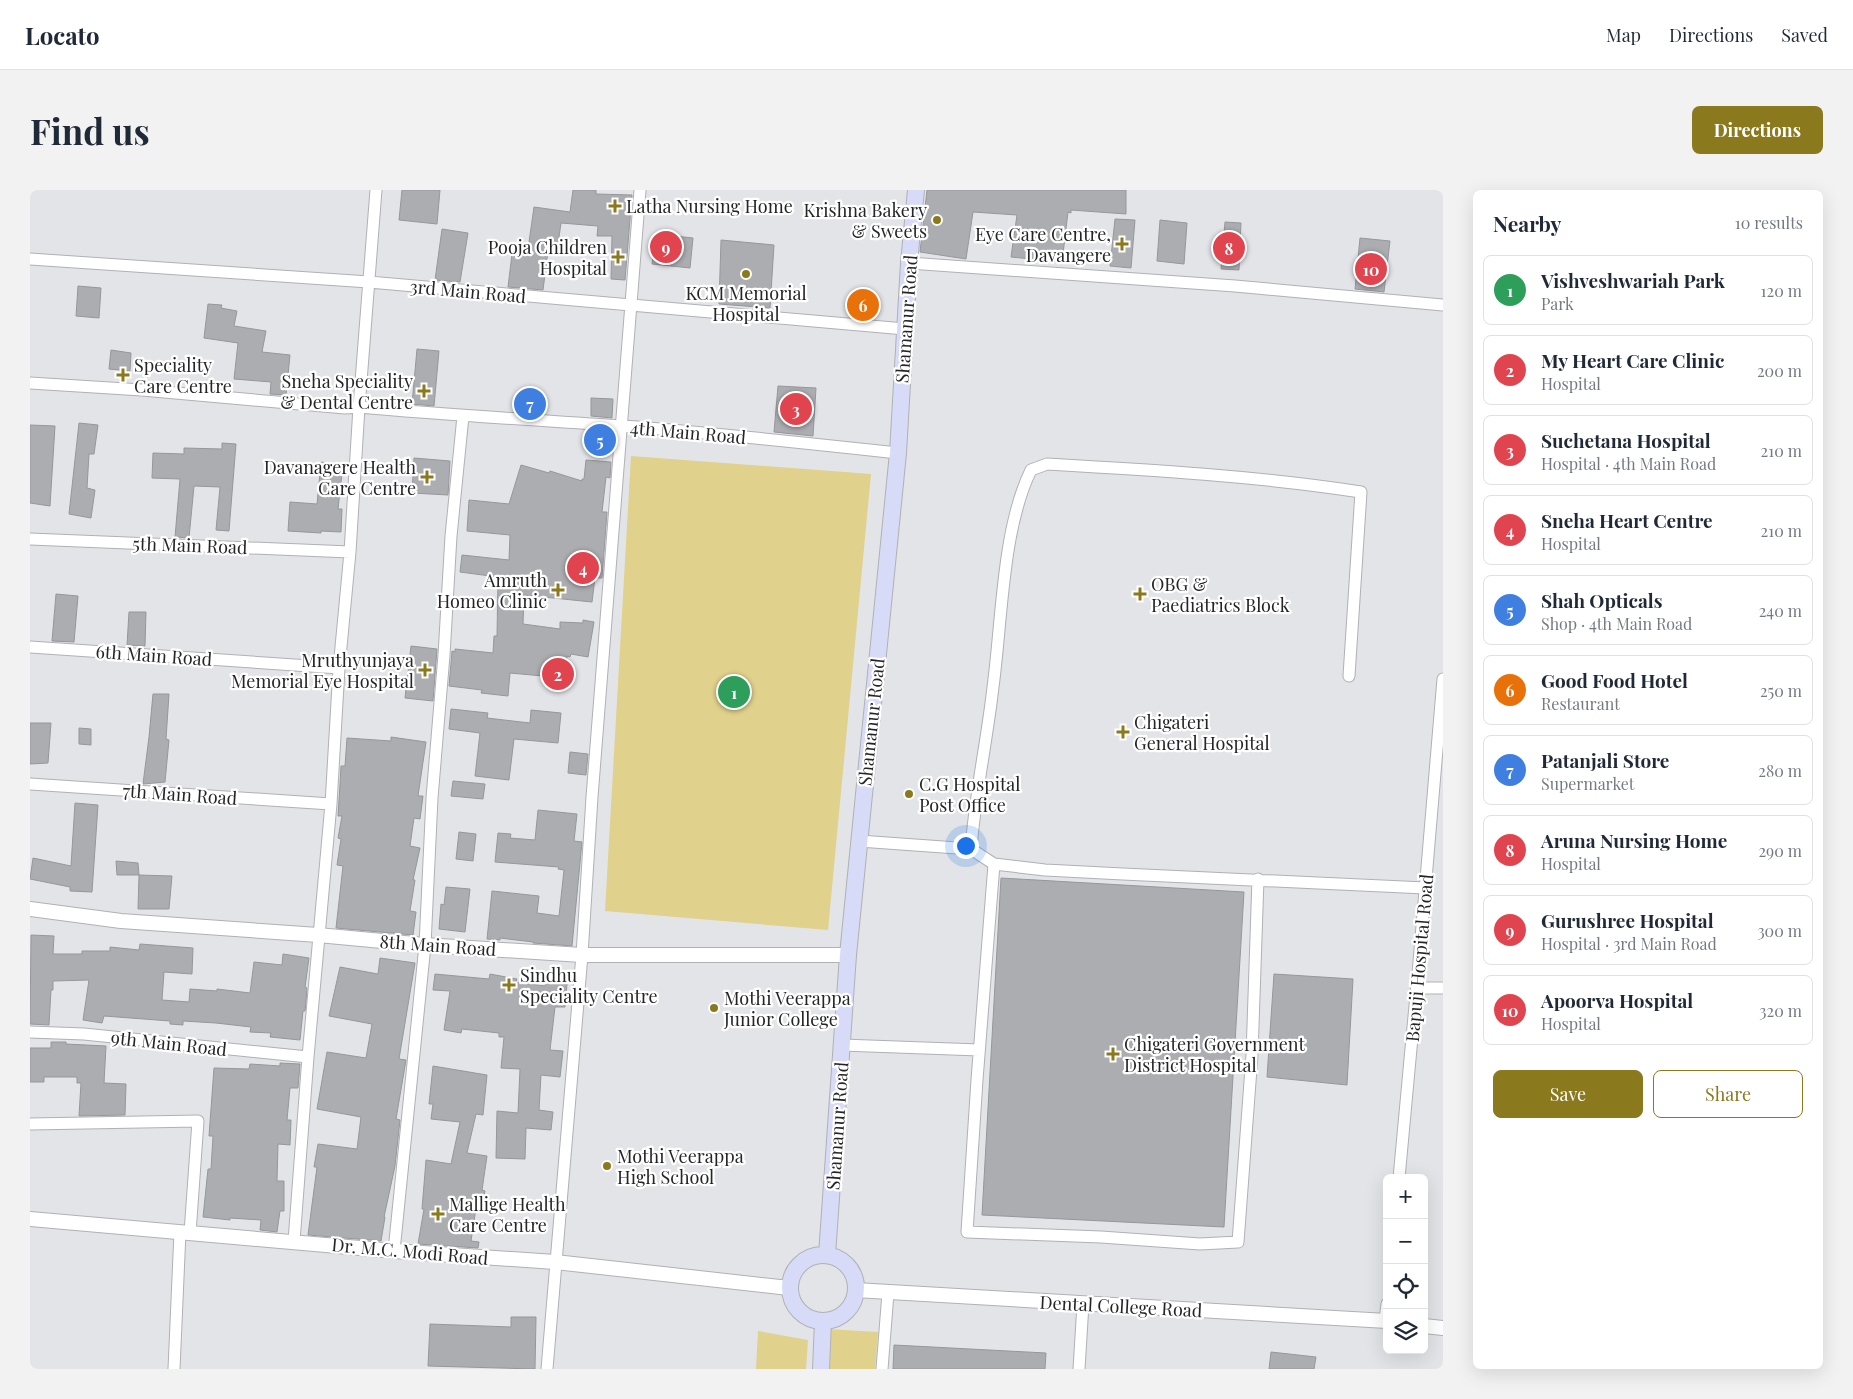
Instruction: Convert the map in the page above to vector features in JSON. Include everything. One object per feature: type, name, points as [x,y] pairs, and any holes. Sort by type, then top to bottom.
[{"type":"main road","name":"Shamanur Road","points":[[827,1255],[848,955],[898,453],[909,263],[916,190]]},
{"type":"main road","points":[[815,1255],[827,1255],[842,1261],[854,1276],[855,1290],[851,1304],[846,1312],[838,1317],[823,1321],[813,1320],[799,1311],[790,1296],[790,1288],[790,1279],[799,1265],[815,1255]]},
{"type":"main road","points":[[821,1369],[823,1321]]},
{"type":"street","points":[[294,1241],[318,935],[331,804],[339,668],[350,552],[376,190]]},
{"type":"street","points":[[547,1369],[582,955],[592,797],[640,190]]},
{"type":"street","name":"3rd Main Road","points":[[30,259],[369,282],[905,329]]},
{"type":"street","points":[[909,263],[1234,286],[1443,304]]},
{"type":"street","name":"4th Main Road","points":[[30,383],[345,408],[359,407],[622,426],[763,438],[898,453]]},
{"type":"street","points":[[394,1251],[425,946],[432,798],[444,655],[451,536],[463,416]]},
{"type":"street","points":[[971,849],[974,809],[986,743],[1010,543],[1022,488],[1032,470],[1047,464],[1143,470],[1260,479],[1361,492],[1349,676]]},
{"type":"street","name":"5th Main Road","points":[[30,538],[350,552]]},
{"type":"street","name":"6th Main Road","points":[[30,647],[339,668]]},
{"type":"street","name":"Bapuji Hospital Road","points":[[1399,1174],[1443,679]]},
{"type":"street","name":"7th Main Road","points":[[30,784],[331,804]]},
{"type":"street","points":[[859,841],[971,849],[994,864],[1094,872],[1425,888]]},
{"type":"street","points":[[994,864],[967,1232],[1100,1237],[1200,1244],[1238,1242],[1252,1055],[1258,879]]},
{"type":"street","name":"8th Main Road","points":[[30,909],[121,921],[318,935],[425,946],[582,955],[848,955]]},
{"type":"street","points":[[1417,988],[1443,988]]},
{"type":"street","name":"9th Main Road","points":[[30,1032],[84,1034],[308,1057]]},
{"type":"street","points":[[842,1045],[979,1050]]},
{"type":"street","points":[[30,1124],[198,1121],[185,1233],[174,1369]]},
{"type":"street","name":"Dr. M.C. Modi Road","points":[[30,1219],[394,1251],[556,1262],[790,1288]]},
{"type":"street","name":"Dental College Road","points":[[855,1290],[1383,1320]]},
{"type":"street","points":[[882,1369],[888,1293]]},
{"type":"street","points":[[1079,1369],[1083,1304]]},
{"type":"street","points":[[1428,1326],[1443,1328]]},
{"type":"shaded area","points":[[631,456],[871,474],[828,930],[605,911]]},
{"type":"shaded area","points":[[827,1329],[878,1332],[875,1369],[824,1369]]},
{"type":"shaded area","points":[[758,1331],[808,1340],[806,1369],[756,1369]]},
{"type":"building","points":[[402,190],[440,190],[437,224],[399,220]]},
{"type":"building","points":[[573,190],[596,190],[596,194],[632,195],[625,280],[611,279],[612,236],[597,236],[598,226],[561,223],[558,244],[549,243],[543,290],[508,287],[512,254],[527,256],[534,207],[570,212]]},
{"type":"building","points":[[927,190],[1126,190],[1126,214],[1071,210],[1071,213],[1068,212],[1062,262],[1011,257],[1017,215],[973,212],[966,259],[920,252]]},
{"type":"building","points":[[1115,219],[1135,220],[1131,268],[1110,266]]},
{"type":"building","points":[[1160,220],[1187,223],[1184,264],[1157,261]]},
{"type":"building","points":[[1225,222],[1241,223],[1239,270],[1221,269]]},
{"type":"building","points":[[442,229],[468,233],[460,282],[435,280]]},
{"type":"building","points":[[656,234],[693,238],[690,268],[652,264]]},
{"type":"building","points":[[1360,238],[1390,241],[1384,292],[1355,289]]},
{"type":"building","name":"KCM Memorial Hospital","points":[[721,240],[774,245],[770,308],[719,304]]},
{"type":"building","points":[[78,286],[101,288],[99,318],[76,316]]},
{"type":"building","points":[[208,304],[222,305],[221,308],[237,311],[234,326],[266,331],[262,352],[290,355],[286,395],[270,394],[271,382],[234,379],[238,343],[204,338]]},
{"type":"building","points":[[417,349],[439,351],[434,406],[412,404]]},
{"type":"building","points":[[111,350],[131,353],[130,371],[109,369]]},
{"type":"building","points":[[778,386],[816,388],[813,436],[774,432]]},
{"type":"building","points":[[591,398],[613,399],[612,418],[591,416]]},
{"type":"building","points":[[79,423],[98,425],[94,454],[89,454],[87,488],[95,490],[91,518],[69,514]]},
{"type":"building","points":[[30,425],[55,426],[50,506],[30,503]]},
{"type":"building","points":[[222,443],[236,444],[229,531],[216,530],[220,487],[194,486],[189,538],[175,537],[180,479],[152,478],[153,453],[184,454],[184,448],[222,449]]},
{"type":"building","points":[[414,458],[450,461],[448,495],[412,493]]},
{"type":"building","points":[[586,460],[611,462],[610,478],[606,477],[602,512],[607,512],[602,578],[595,578],[592,602],[524,595],[523,624],[560,629],[560,622],[583,623],[583,620],[594,622],[588,657],[571,654],[570,657],[567,656],[565,678],[510,673],[508,696],[481,693],[482,690],[449,686],[452,651],[455,652],[455,649],[493,653],[494,636],[497,636],[498,577],[460,572],[462,555],[509,560],[510,535],[467,531],[469,500],[509,504],[521,465],[549,473],[550,471],[582,481],[584,479]]},
{"type":"building","points":[[321,462],[343,465],[338,509],[342,509],[341,532],[288,531],[290,502],[317,504]]},
{"type":"building","points":[[56,594],[78,596],[74,642],[52,641]]},
{"type":"building","points":[[129,612],[146,612],[145,646],[127,645]]},
{"type":"building","points":[[411,646],[437,649],[433,701],[405,698]]},
{"type":"building","points":[[153,694],[169,694],[166,739],[169,740],[165,782],[143,784],[149,737]]},
{"type":"building","points":[[451,709],[488,713],[487,718],[530,723],[531,710],[561,713],[558,743],[514,739],[509,780],[475,776],[480,733],[449,729]]},
{"type":"building","points":[[30,723],[51,723],[48,763],[30,764]]},
{"type":"building","points":[[79,728],[91,729],[91,745],[79,744]]},
{"type":"building","points":[[391,737],[426,742],[418,796],[423,796],[420,819],[414,818],[410,846],[420,848],[413,880],[415,880],[410,911],[416,912],[413,935],[336,928],[343,866],[337,865],[341,839],[338,838],[342,816],[338,816],[341,766],[345,766],[347,738],[391,741]]},
{"type":"building","points":[[570,752],[588,754],[586,775],[568,773]]},
{"type":"building","points":[[453,781],[485,784],[483,799],[451,796]]},
{"type":"building","points":[[75,803],[98,805],[92,892],[70,891],[70,887],[30,879],[33,858],[71,866]]},
{"type":"building","points":[[538,810],[577,814],[574,841],[582,842],[572,946],[500,938],[500,940],[487,939],[492,891],[539,896],[537,913],[559,916],[564,870],[558,869],[559,867],[495,862],[498,833],[511,834],[510,838],[535,840]]},
{"type":"building","points":[[459,832],[476,834],[473,861],[456,859]]},
{"type":"building","points":[[116,861],[138,863],[139,875],[117,875]]},
{"type":"building","points":[[139,875],[172,876],[169,909],[138,909]]},
{"type":"building","name":"Chigateri Government District Hospital","points":[[1001,878],[1244,892],[1224,1227],[982,1215]]},
{"type":"building","points":[[446,887],[470,889],[465,932],[439,929],[441,904],[444,905]]},
{"type":"building","points":[[31,935],[54,936],[53,954],[82,954],[82,951],[110,951],[110,947],[139,950],[140,944],[193,948],[192,974],[164,972],[162,1000],[189,1002],[190,989],[217,991],[217,989],[250,993],[254,962],[282,965],[283,954],[309,958],[305,987],[307,988],[305,1011],[303,1011],[300,1040],[270,1037],[271,1033],[250,1032],[251,1027],[216,1023],[183,1021],[183,1025],[170,1024],[170,1021],[104,1016],[102,1023],[83,1020],[89,980],[53,981],[49,1025],[30,1024]]},
{"type":"building","points":[[380,958],[415,963],[399,1059],[406,1060],[396,1119],[400,1120],[395,1166],[381,1241],[308,1235],[317,1167],[314,1167],[318,1144],[357,1149],[361,1117],[317,1109],[327,1052],[366,1058],[372,1024],[329,1016],[340,967],[378,974]]},
{"type":"building","points":[[435,974],[489,979],[490,974],[517,979],[516,982],[545,986],[546,982],[567,984],[565,1007],[555,1007],[550,1050],[563,1051],[560,1077],[541,1075],[539,1110],[553,1112],[551,1130],[526,1128],[525,1159],[496,1158],[497,1111],[518,1113],[520,1069],[501,1068],[504,1037],[499,1037],[499,1033],[462,1029],[461,1033],[444,1030],[450,991],[433,990]]},
{"type":"building","points":[[1274,974],[1353,979],[1347,1085],[1267,1077]]},
{"type":"building","points":[[51,1042],[106,1046],[104,1083],[126,1084],[125,1115],[79,1116],[81,1083],[77,1083],[77,1077],[44,1077],[44,1082],[30,1082],[30,1048],[51,1048]]},
{"type":"building","points":[[280,1063],[300,1064],[298,1088],[290,1088],[287,1120],[291,1120],[290,1145],[278,1144],[277,1181],[284,1181],[284,1211],[280,1211],[277,1232],[260,1230],[261,1220],[230,1218],[230,1220],[203,1217],[208,1169],[211,1169],[213,1136],[209,1136],[214,1068],[249,1069],[250,1064],[280,1066]]},
{"type":"building","points":[[433,1066],[487,1075],[483,1115],[476,1114],[467,1153],[487,1156],[482,1190],[485,1191],[481,1209],[476,1208],[471,1241],[479,1242],[478,1248],[418,1244],[424,1209],[422,1209],[426,1160],[451,1164],[460,1122],[431,1119],[433,1104],[429,1104]]},
{"type":"building","points":[[511,1317],[536,1317],[535,1369],[428,1366],[430,1324],[511,1327]]},
{"type":"building","points":[[894,1345],[1046,1353],[1045,1369],[893,1369]]},
{"type":"building","points":[[1271,1352],[1316,1357],[1314,1369],[1269,1369]]},
{"type":"place","name":"Latha Nursing Home","points":[[615,206]]},
{"type":"place","name":"Krishna Bakery & Sweets","points":[[937,220]]},
{"type":"place","name":"Eye Care Centre, Davangere","points":[[1122,244]]},
{"type":"place","name":"Gurushree Hospital","points":[[666,247]]},
{"type":"place","name":"Aruna Nursing Home","points":[[1229,248]]},
{"type":"place","name":"Pooja Children Hospital","points":[[618,257]]},
{"type":"place","name":"Apoorva Hospital","points":[[1371,269]]},
{"type":"place","name":"KCM Memorial Hospital","points":[[746,274]]},
{"type":"place","name":"Good Food Hotel","points":[[863,305]]},
{"type":"place","name":"Speciality Care Centre","points":[[123,375]]},
{"type":"place","name":"Sneha Speciality & Dental Centre","points":[[424,391]]},
{"type":"place","name":"Patanjali Store","points":[[530,404]]},
{"type":"place","name":"Suchetana Hospital","points":[[796,409]]},
{"type":"place","name":"Shah Opticals","points":[[600,440]]},
{"type":"place","name":"Davanagere Health Care Centre","points":[[427,477]]},
{"type":"place","name":"Sneha Heart Centre","points":[[583,568]]},
{"type":"place","name":"Amruth Homeo Clinic","points":[[558,590]]},
{"type":"place","name":"OBG & Paediatrics Block","points":[[1140,594]]},
{"type":"place","name":"Mruthyunjaya Memorial Eye Hospital","points":[[425,670]]},
{"type":"place","name":"My Heart Care Clinic","points":[[558,674]]},
{"type":"place","name":"Vishveshwariah Park","points":[[734,692]]},
{"type":"place","name":"Chigateri General Hospital","points":[[1123,732]]},
{"type":"place","name":"C.G Hospital Post Office","points":[[909,794]]},
{"type":"place","name":"Sindhu Speciality Centre","points":[[509,985]]},
{"type":"place","name":"Mothi Veerappa Junior College","points":[[714,1008]]},
{"type":"place","name":"Chigateri Government District Hospital","points":[[1113,1054]]},
{"type":"place","name":"Mothi Veerappa High School","points":[[607,1166]]},
{"type":"place","name":"Mallige Health Care Centre","points":[[438,1214]]}]
